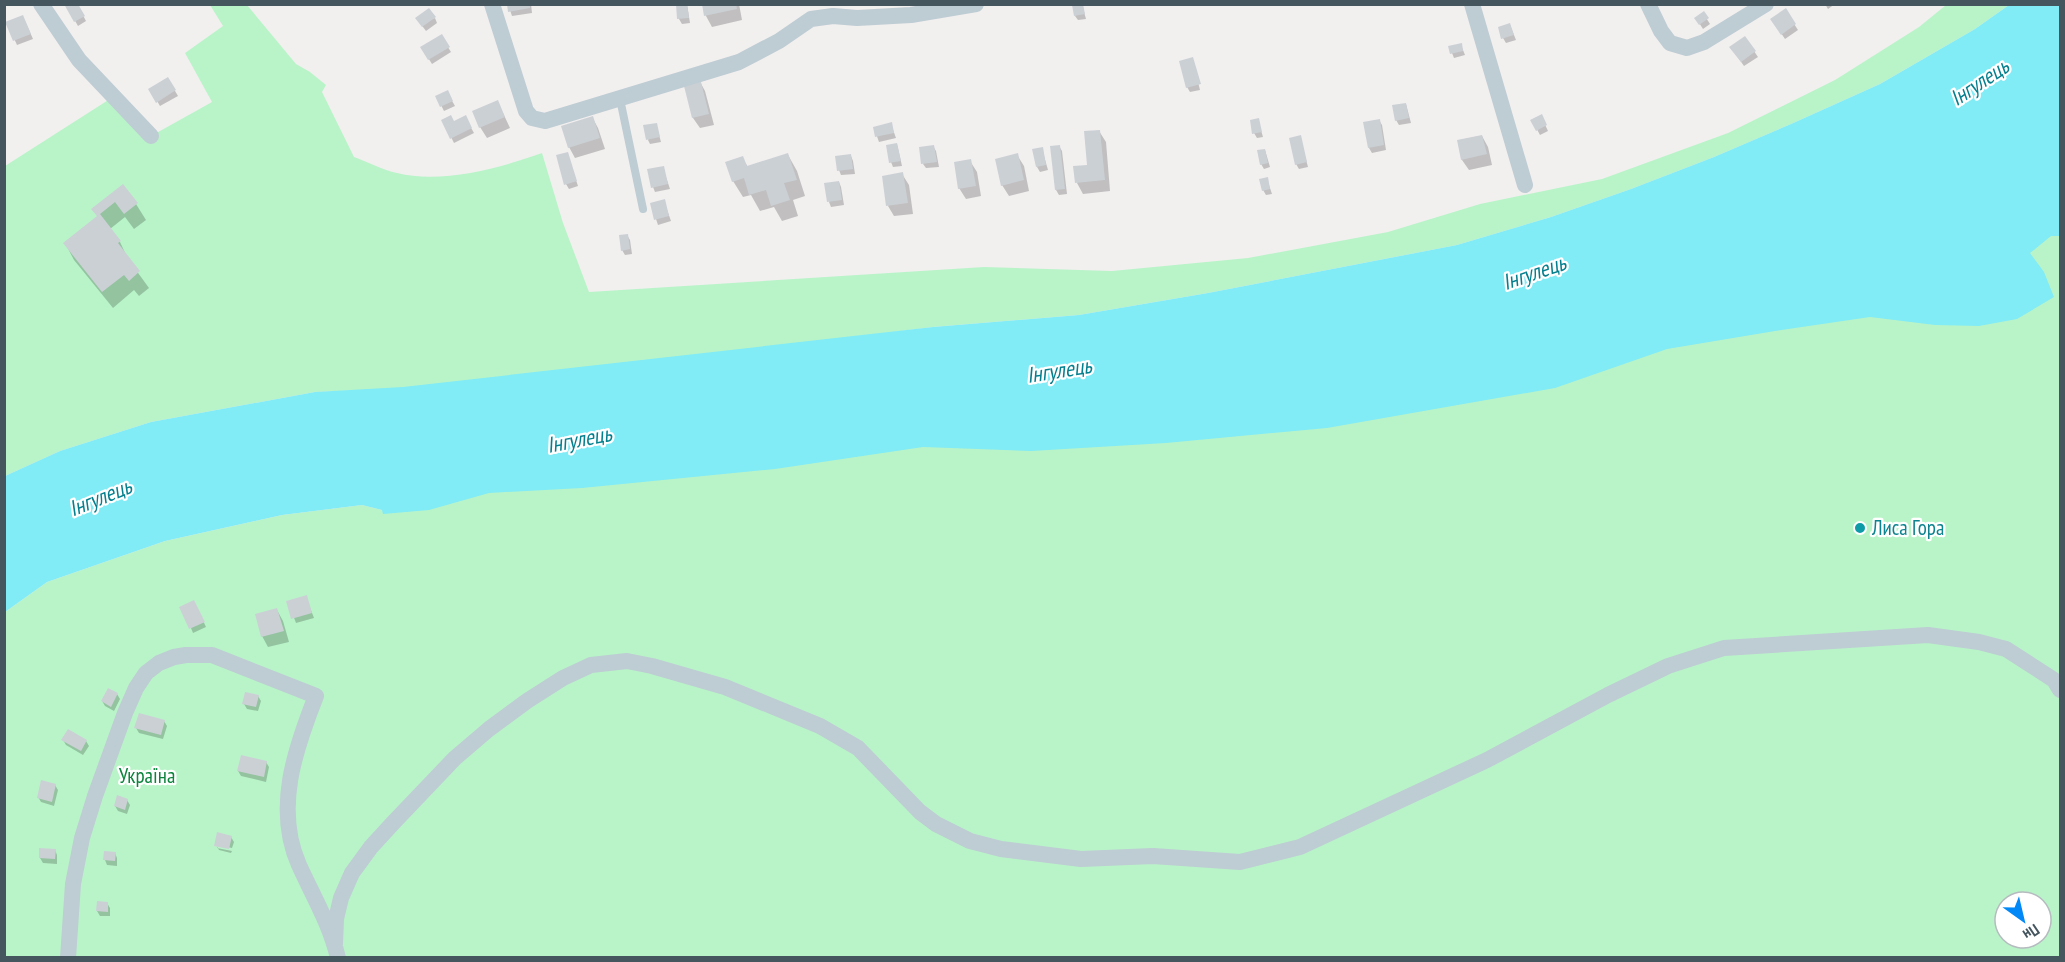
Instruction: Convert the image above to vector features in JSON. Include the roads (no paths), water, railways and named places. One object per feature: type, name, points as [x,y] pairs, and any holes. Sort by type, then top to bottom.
[{"type":"street","points":[[41,4],[79,60],[151,136]]},
{"type":"street","points":[[492,4],[526,111],[532,118],[545,121],[739,62],[779,41],[809,12],[857,18],[911,15],[976,4]]},
{"type":"street","points":[[1472,4],[1525,185]]},
{"type":"street","points":[[1648,4],[1661,31],[1670,43],[1687,48],[1704,42],[1766,4]]},
{"type":"street","points":[[336,951],[336,919],[341,898],[352,873],[371,847],[456,758],[489,729],[563,678],[591,665],[627,661],[652,666],[725,687],[820,726],[858,748],[920,812],[936,824],[970,841],[1001,849],[1081,859],[1153,856],[1240,862],[1300,847],[1487,760],[1608,695],[1668,666],[1724,648],[1928,635],[1969,640],[2006,649],[2054,680],[2061,690]]},
{"type":"street","points":[[68,957],[73,884],[82,838],[94,796],[124,713],[146,673],[159,663],[186,655],[212,656],[223,659],[316,696],[302,732],[288,781],[288,826],[298,863],[314,893],[336,951]]},
{"type":"lane","points":[[620,99],[643,209]]},
{"type":"water","name":"Інгулець","points":[[2009,5],[2060,5],[2060,236],[2051,236],[2030,253],[2044,272],[2054,297],[2017,319],[1979,326],[1935,325],[1870,317],[1775,331],[1667,349],[1555,388],[1327,428],[1166,443],[1031,451],[923,447],[775,469],[582,488],[489,493],[429,510],[383,514],[382,510],[362,505],[282,515],[165,541],[47,582],[5,612],[5,476],[60,451],[151,422],[315,392],[403,387],[933,327],[1079,315],[1208,293],[1457,245],[1551,217],[1631,189],[1791,124],[1880,84],[1975,29]]},
{"type":"place","name":"Лиса Гора","points":[[1860,528]]},
{"type":"park label","name":"Україна","points":[[147,776]]}]
